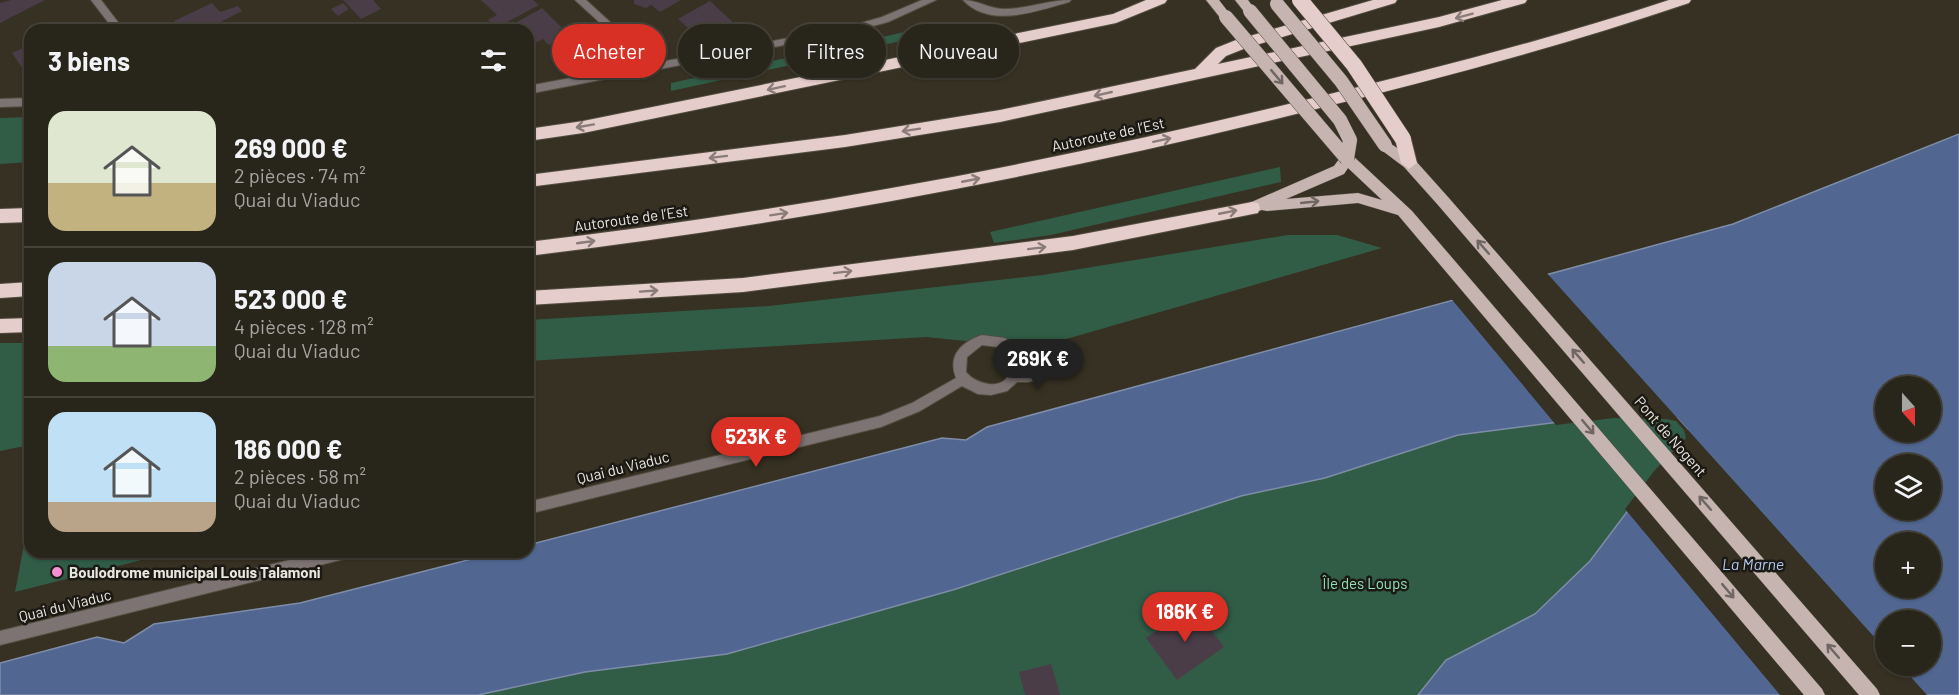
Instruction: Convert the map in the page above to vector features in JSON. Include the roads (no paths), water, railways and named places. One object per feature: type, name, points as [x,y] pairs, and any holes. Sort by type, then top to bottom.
[{"type":"highway","points":[[534,134],[583,127],[1116,18],[1160,0]]},
{"type":"highway","points":[[1300,0],[1354,65],[1403,139],[1409,163]]},
{"type":"highway","points":[[1200,71],[1221,52],[1241,44],[1390,0]]},
{"type":"highway","points":[[534,180],[845,141],[1000,116],[1200,71],[1439,22],[1520,0]]},
{"type":"highway","name":"Autoroute de l’Est","points":[[534,248],[853,203],[1037,168],[1239,123],[1473,63],[1684,0]]},
{"type":"highway","points":[[534,298],[743,285],[1073,243],[1252,208]]},
{"type":"highway","points":[[0,216],[24,215]]},
{"type":"highway","points":[[0,291],[24,290]]},
{"type":"highway","points":[[0,326],[24,325]]},
{"type":"main road","points":[[1212,0],[1347,159],[1407,215],[1816,695]]},
{"type":"main road","points":[[1241,0],[1340,120],[1350,140],[1347,159],[1339,170],[1252,208]]},
{"type":"main road","name":"Pont de Nogent","points":[[1275,2],[1341,81],[1385,145],[1409,163],[1439,196],[1871,695]]},
{"type":"main road","points":[[1252,208],[1358,198],[1375,201],[1407,215]]},
{"type":"street","points":[[96,0],[114,24]]},
{"type":"street","points":[[580,0],[606,24]]},
{"type":"street","points":[[666,66],[885,20],[931,0]]},
{"type":"street","points":[[968,0],[990,12],[1005,14],[1066,0]]},
{"type":"street","points":[[534,89],[597,78]]},
{"type":"street","points":[[0,103],[24,102]]},
{"type":"street","points":[[992,340],[1001,342],[1015,353],[1018,369],[1008,384],[990,390],[980,389],[964,380],[959,364],[966,348],[973,343],[992,340]]},
{"type":"street","points":[[1014,377],[1028,377],[1057,370]]},
{"type":"street","name":"Quai du Viaduc","points":[[534,507],[881,421],[916,407],[964,380]]},
{"type":"street","name":"Quai du Viaduc","points":[[0,638],[324,558]]},
{"type":"water","name":"La Marne","points":[[1959,134],[1959,695],[1418,695],[1446,660],[1535,614],[1590,561],[1657,472],[1689,439],[1687,429],[1677,418],[1614,415],[1458,435],[1325,478],[1241,496],[956,589],[727,654],[585,672],[478,695],[0,695],[0,663],[97,637],[124,643],[154,624],[300,603],[476,558],[534,558],[534,543],[942,438],[966,440],[987,427],[1733,224]]},
{"type":"place","name":"Boulodrome municipal Louis Talamoni","points":[[57,572]]},
{"type":"park label","name":"Île des Loups","points":[[1365,583]]}]
